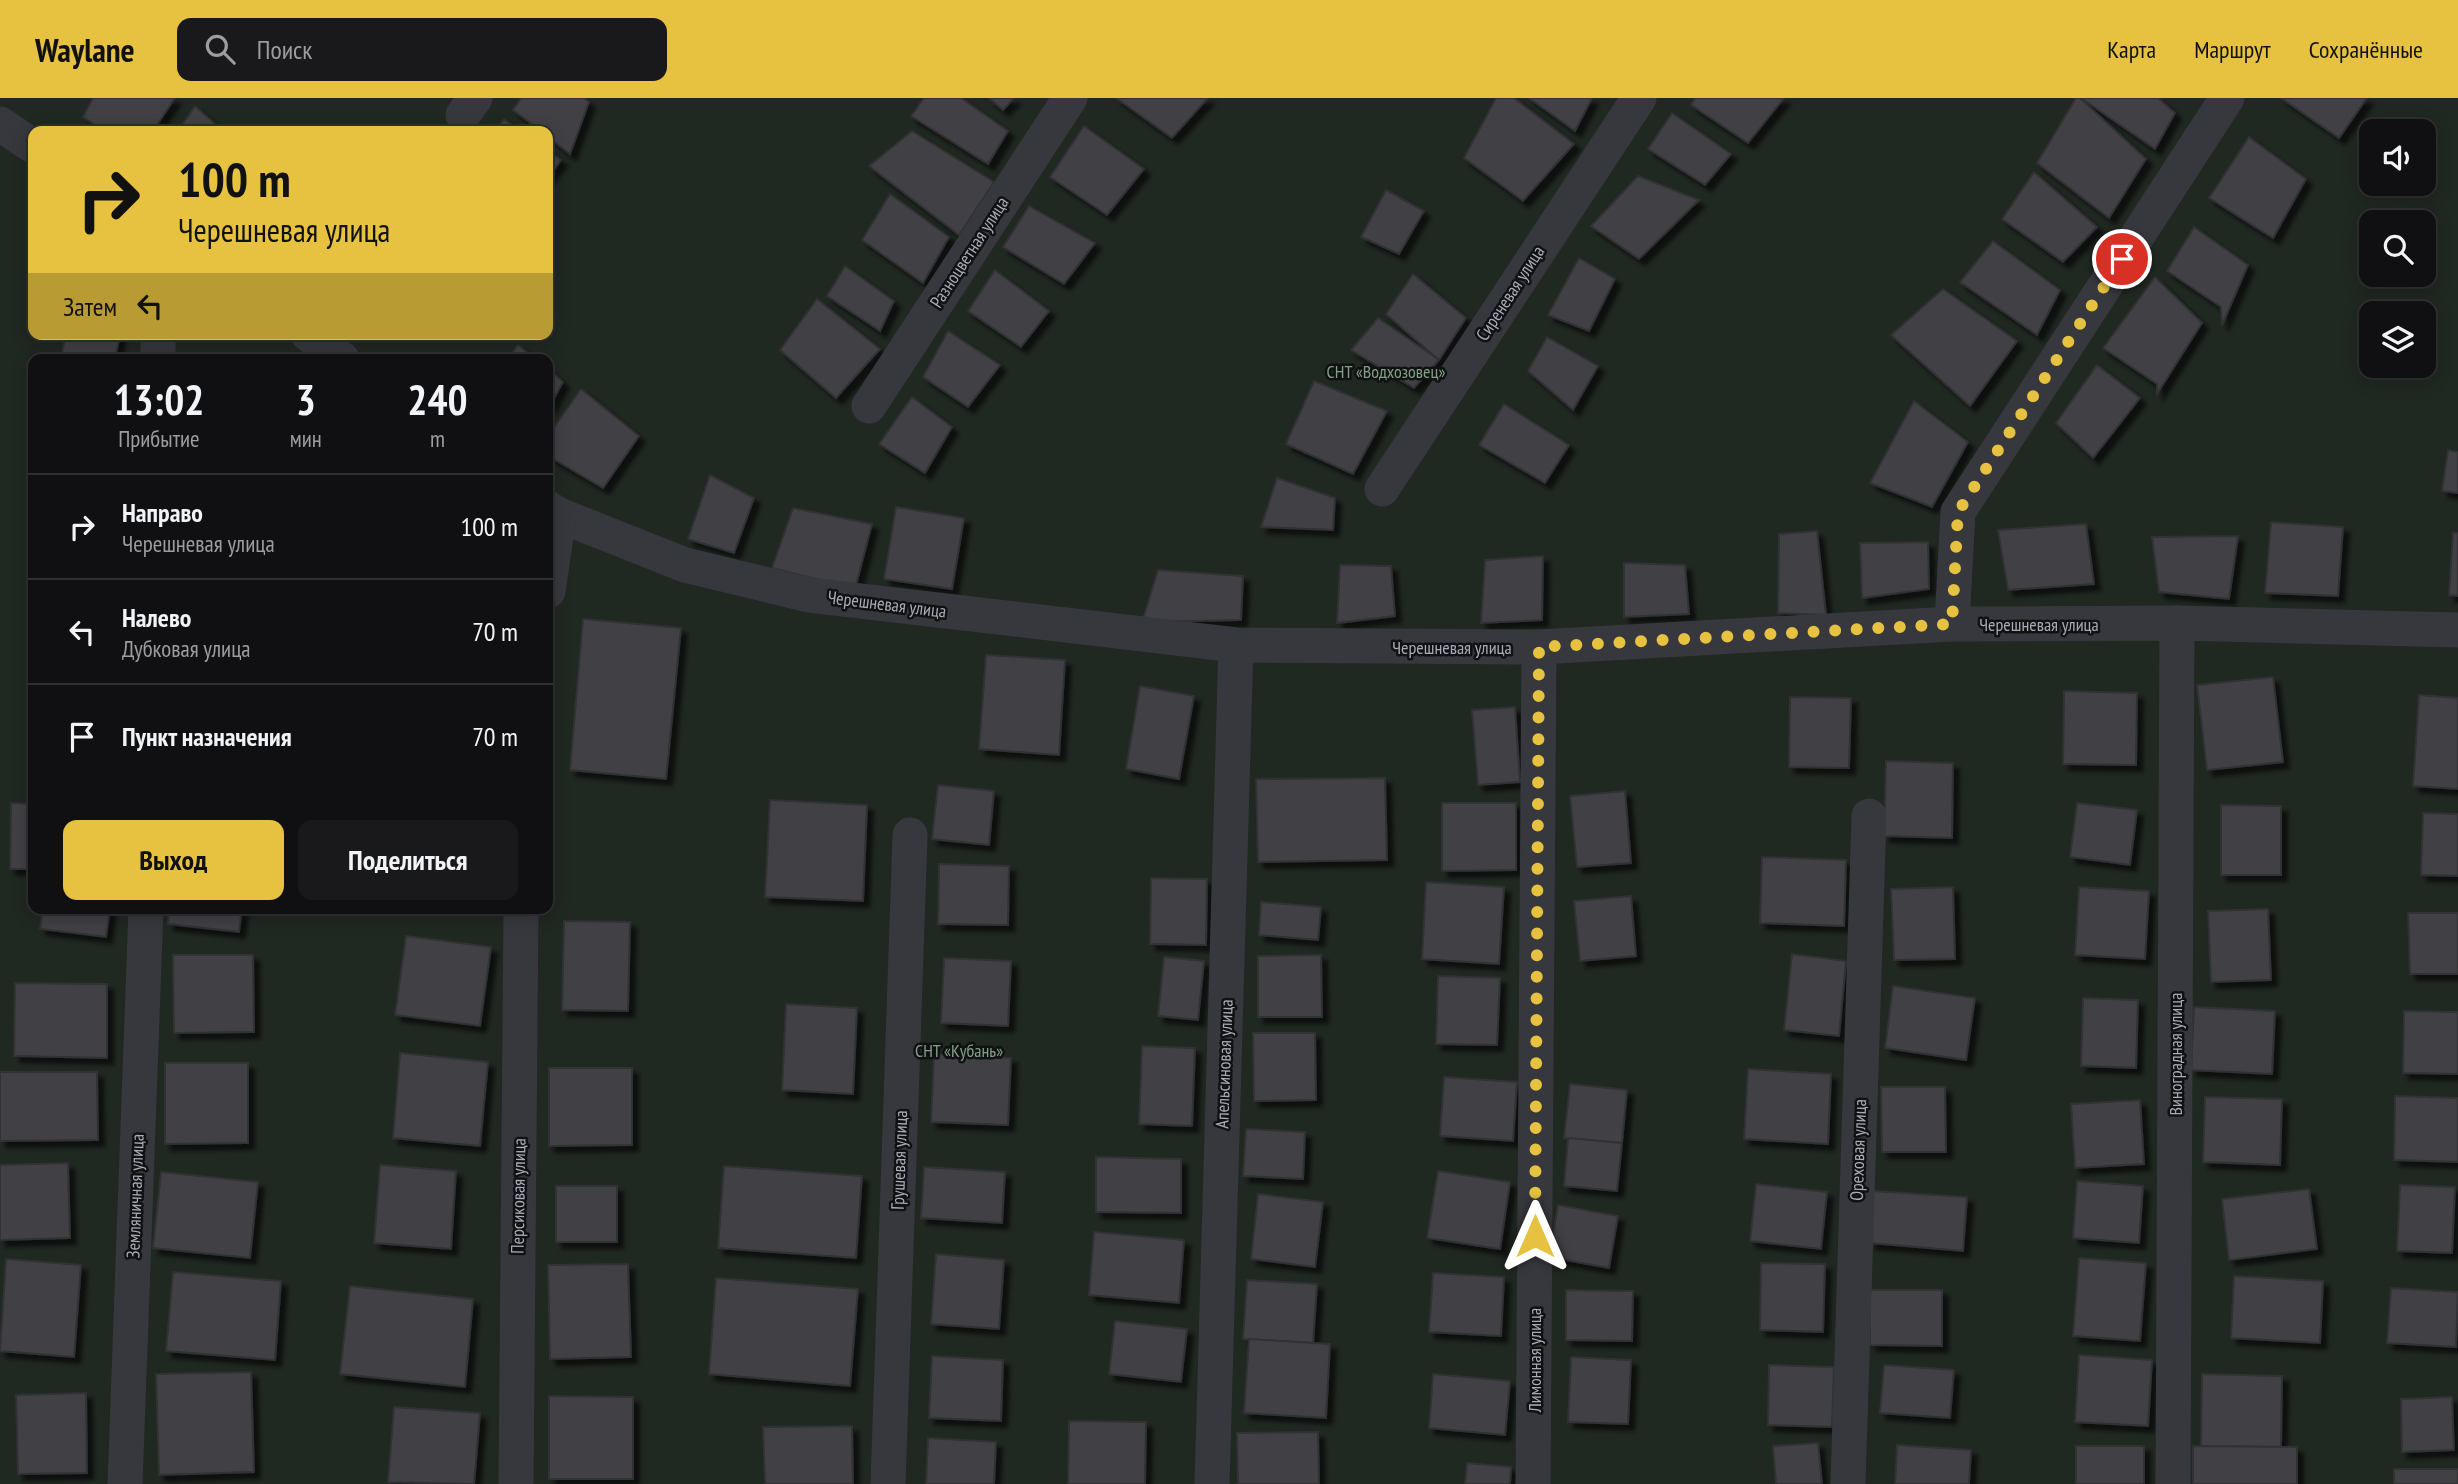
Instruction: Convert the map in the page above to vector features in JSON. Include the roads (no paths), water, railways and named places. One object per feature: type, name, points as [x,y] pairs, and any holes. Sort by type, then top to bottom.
[{"type":"street","name":"Разноцветная улица","points":[[869,406],[1070,98]]},
{"type":"street","name":"Сиреневая улица","points":[[1382,489],[1639,98]]},
{"type":"street","points":[[1952,624],[1958,512],[2227,98]]},
{"type":"street","points":[[0,124],[28,143]]},
{"type":"street","points":[[316,340],[335,354]]},
{"type":"street","name":"Черешневая улица","points":[[553,512],[685,565],[809,595],[1236,645],[1539,647],[1952,624],[2177,623],[2458,630]]},
{"type":"street","name":"Виноградная улица","points":[[2172,1484],[2177,623]]},
{"type":"street","name":"Апельсиновая улица","points":[[1212,1484],[1236,645]]},
{"type":"street","name":"Лимонная улица","points":[[1533,1484],[1539,647]]},
{"type":"street","name":"Ореховая улица","points":[[1848,1484],[1869,816]]},
{"type":"street","name":"Грушевая улица","points":[[888,1484],[910,835]]},
{"type":"street","name":"Земляничная улица","points":[[125,1484],[146,914]]},
{"type":"street","name":"Персиковая улица","points":[[516,1484],[521,914]]},
{"type":"park label","name":"СНТ «Водхозовец»","points":[[1386,371]]},
{"type":"park label","name":"СНТ «Кубань»","points":[[959,1050]]}]
